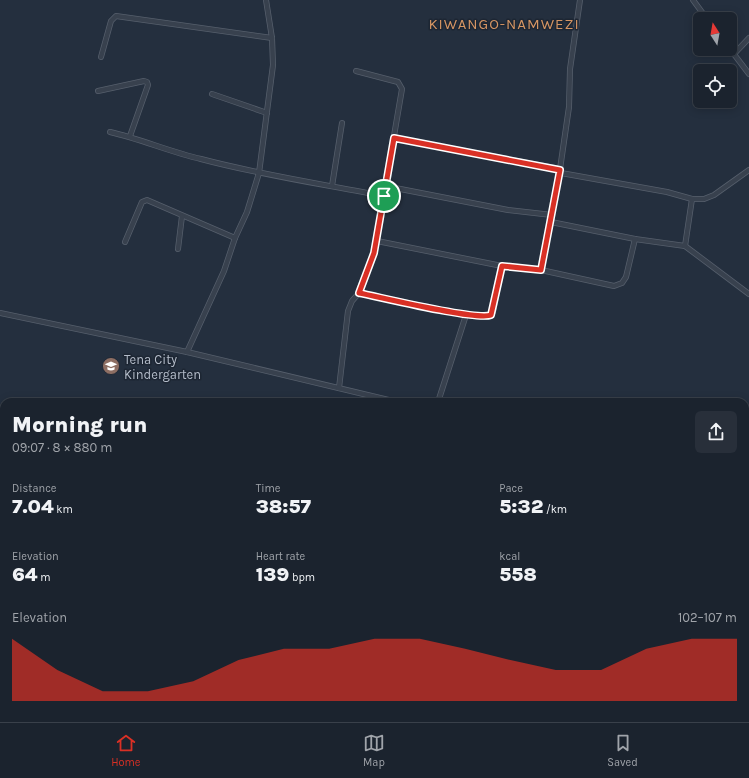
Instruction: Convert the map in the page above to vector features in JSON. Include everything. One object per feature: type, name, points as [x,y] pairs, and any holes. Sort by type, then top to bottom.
[{"type":"street","points":[[187,352],[210,304],[235,238],[247,212],[259,173],[273,77],[272,38],[266,0]]},
{"type":"street","points":[[541,270],[561,171],[569,107],[570,69],[580,0]]},
{"type":"street","points":[[693,0],[702,12]]},
{"type":"street","points":[[101,57],[111,21],[116,16],[272,38]]},
{"type":"street","points":[[737,51],[749,38]]},
{"type":"street","points":[[736,56],[749,74]]},
{"type":"street","points":[[339,388],[348,311],[352,301],[359,293],[377,241],[402,86],[398,82],[356,70]]},
{"type":"street","points":[[98,91],[144,81],[147,82],[148,85],[130,136]]},
{"type":"street","points":[[212,94],[267,113]]},
{"type":"street","points":[[332,186],[342,123]]},
{"type":"street","points":[[110,132],[130,136],[198,159],[259,173],[384,196]]},
{"type":"street","points":[[394,138],[667,192],[692,199],[714,195],[749,170]]},
{"type":"street","points":[[386,186],[508,210],[552,215]]},
{"type":"street","points":[[685,246],[692,199]]},
{"type":"street","points":[[125,242],[144,200],[156,203],[182,216],[235,238]]},
{"type":"street","points":[[178,249],[182,216]]},
{"type":"street","points":[[551,222],[635,239],[685,246],[749,294]]},
{"type":"street","points":[[377,241],[502,266],[541,270],[610,286],[622,283],[626,277],[635,239]]},
{"type":"street","points":[[359,293],[466,315],[486,317],[491,315],[502,266]]},
{"type":"street","points":[[0,313],[187,352],[380,398]]},
{"type":"street","points":[[439,398],[466,315]]},
{"type":"place","name":"Tena City Kindergarten","points":[[111,366]]},
{"type":"district","name":"KIWANGO-NAMWEZI","points":[[504,24]]},
{"type":"route","points":[[394,138],[558,168],[561,173],[541,270],[502,266],[493,312],[491,315],[486,317],[466,315],[359,293],[374,253],[384,196],[394,138]]}]
